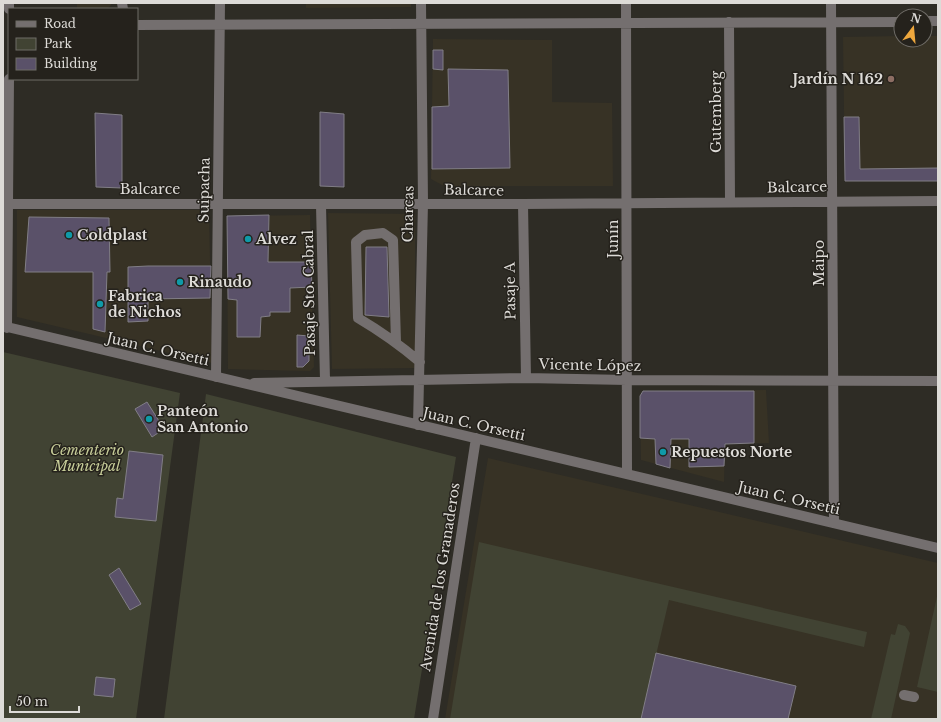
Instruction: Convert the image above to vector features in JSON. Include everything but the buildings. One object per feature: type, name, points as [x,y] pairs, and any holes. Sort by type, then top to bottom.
[{"type":"street","name":"Suipacha","points":[[216,377],[220,3]]},
{"type":"street","name":"Charcas","points":[[418,425],[423,203],[421,3]]},
{"type":"street","name":"Junín","points":[[626,3],[627,474]]},
{"type":"street","name":"Maipo","points":[[831,3],[834,523]]},
{"type":"street","name":"Gutemberg","points":[[729,22],[730,202]]},
{"type":"street","points":[[138,25],[893,22]]},
{"type":"street","points":[[5,327],[9,204],[9,80]]},
{"type":"street","name":"Balcarce","points":[[9,204],[217,203],[321,205],[832,200],[938,201]]},
{"type":"street","name":"Pasaje A","points":[[523,204],[526,378]]},
{"type":"street","name":"Pasaje Sto. Cabral","points":[[321,205],[325,380]]},
{"type":"street","points":[[396,342],[393,240],[383,233],[365,235],[356,242],[358,318],[396,342],[420,362]]},
{"type":"street","name":"Juan C. Orsetti","points":[[5,327],[938,548]]},
{"type":"street","name":"Vicente López","points":[[241,383],[325,380],[526,378],[627,380],[938,381]]},
{"type":"street","name":"Avenida de los Granaderos","points":[[433,719],[476,438]]},
{"type":"shaded area","points":[[77,3],[111,3],[108,8],[77,8]]},
{"type":"shaded area","points":[[306,3],[411,3],[411,7],[306,8]]},
{"type":"shaded area","name":"Jardín N 162","points":[[893,36],[893,48],[933,48],[933,36],[938,36],[938,181],[845,181],[843,37]]},
{"type":"shaded area","points":[[433,39],[552,40],[552,102],[612,103],[613,186],[444,186],[431,179]]},
{"type":"shaded area","points":[[17,210],[209,210],[212,363],[17,317]]},
{"type":"shaded area","points":[[328,213],[415,214],[415,368],[332,369]]},
{"type":"shaded area","points":[[310,215],[314,367],[310,371],[228,369],[227,216]]},
{"type":"shaded area","points":[[766,390],[769,443],[725,444],[724,482],[641,460],[640,396],[643,391]]},
{"type":"shaded area","points":[[488,458],[938,563],[938,719],[445,719]]},
{"type":"green space","name":"Cementerio Municipal","points":[[3,352],[180,393],[136,719],[3,719]]},
{"type":"green space","points":[[206,394],[456,457],[414,719],[164,719]]},
{"type":"green space","points":[[479,542],[867,632],[864,647],[669,600],[641,719],[450,719]]},
{"type":"green space","points":[[938,592],[938,692],[917,687]]},
{"type":"green space","points":[[898,624],[905,626],[910,633],[891,719],[871,719],[891,634],[895,635]]},
{"type":"place","name":"Jardín N 162","points":[[891,79]]},
{"type":"place","name":"Coldplast","points":[[69,235]]},
{"type":"place","name":"Alvez","points":[[248,239]]},
{"type":"place","name":"Rinaudo","points":[[180,282]]},
{"type":"place","name":"Fabrica de Nichos","points":[[100,304]]},
{"type":"place","name":"Panteón San Antonio","points":[[149,419]]},
{"type":"place","name":"Repuestos Norte","points":[[663,452]]}]
